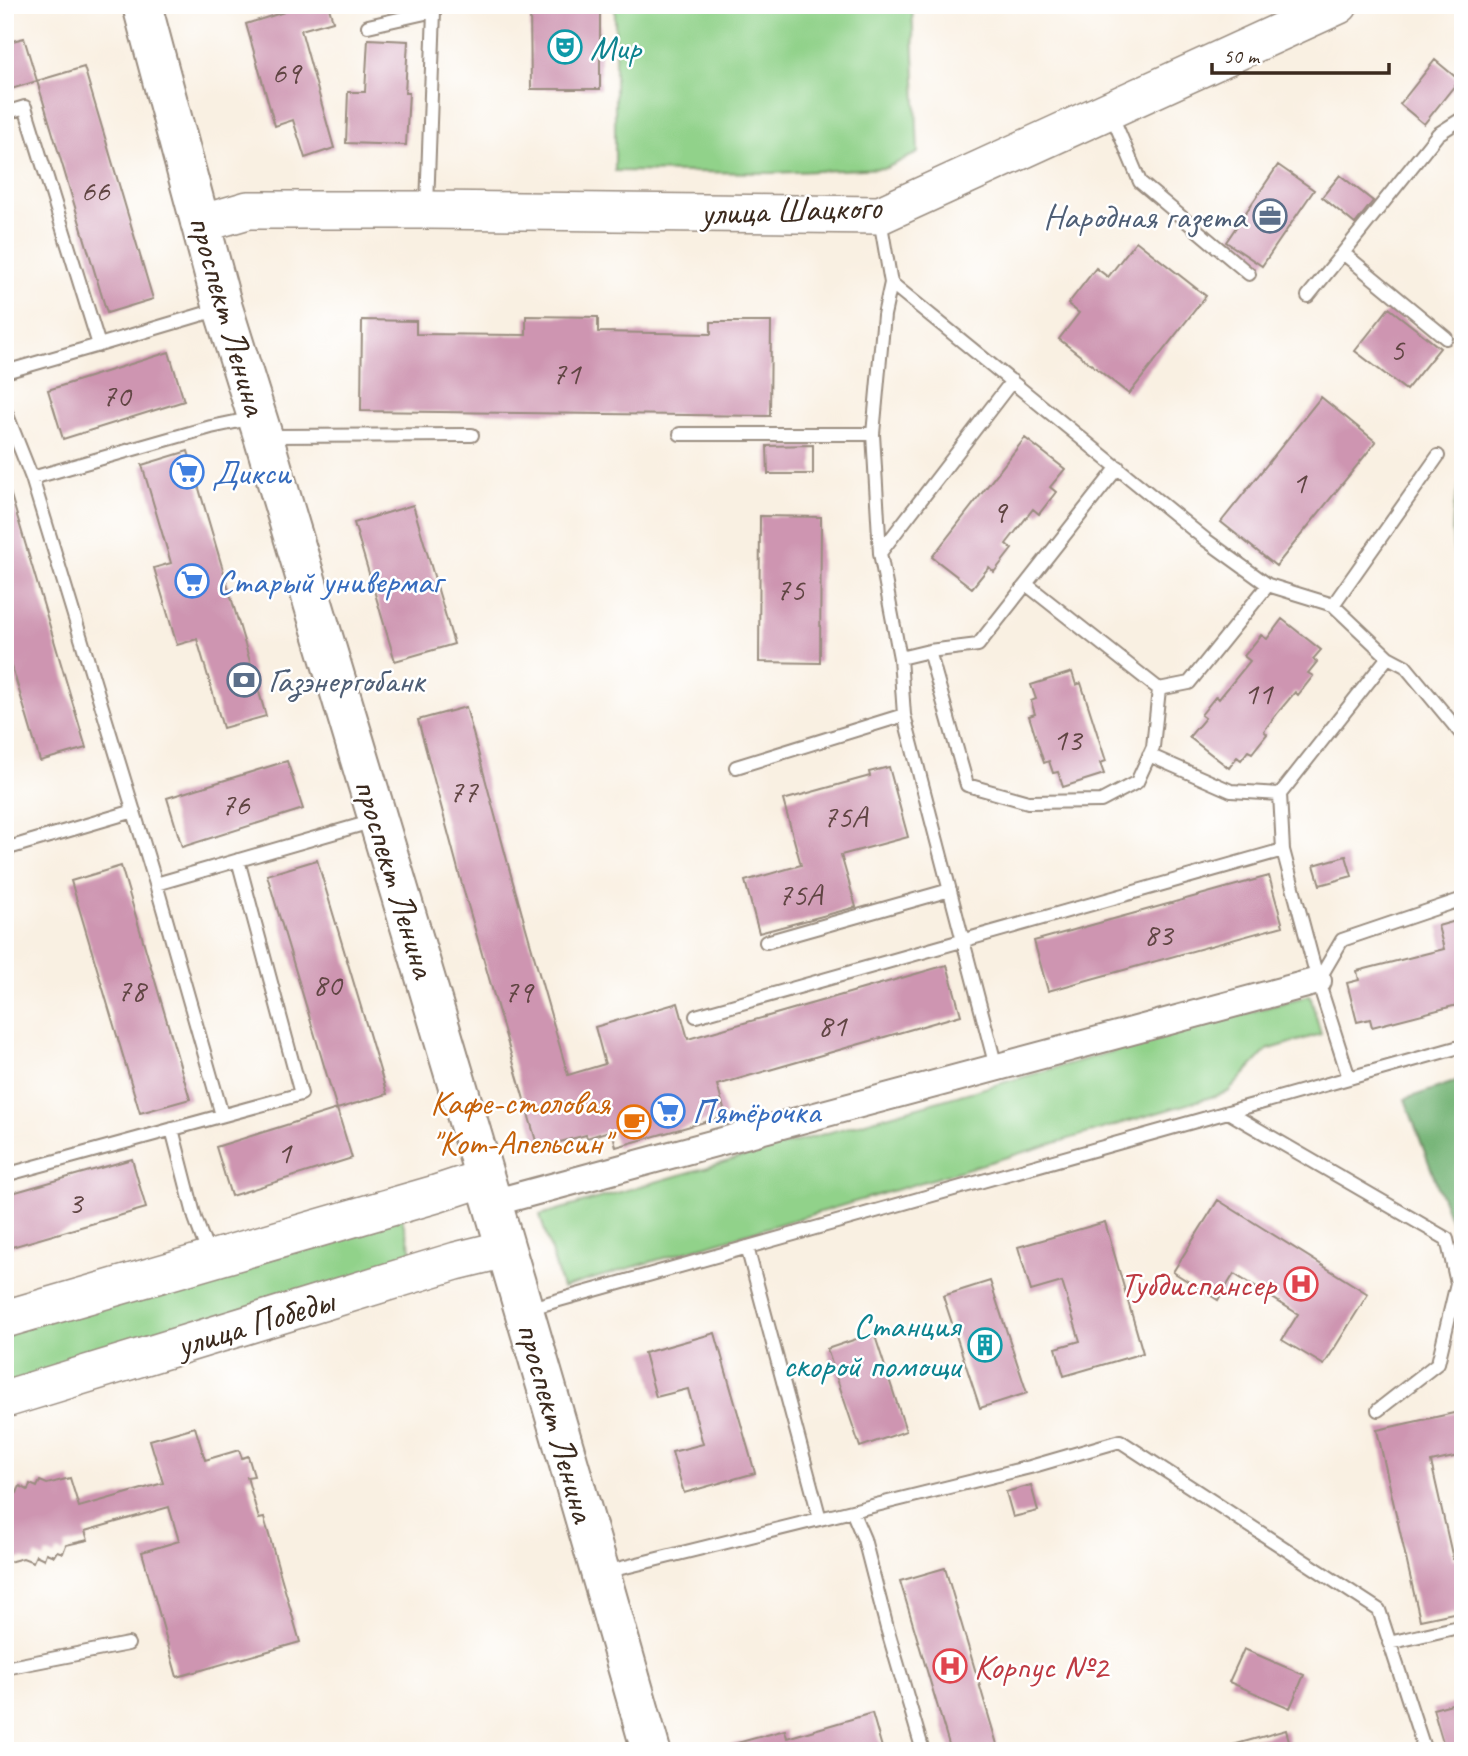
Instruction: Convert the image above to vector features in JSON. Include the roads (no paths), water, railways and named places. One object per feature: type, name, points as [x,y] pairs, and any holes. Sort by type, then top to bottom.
[{"type":"main road","name":"проспект Ленина","points":[[142,5],[223,308],[488,1190],[651,1751]]},
{"type":"street","name":"улица Шацкого","points":[[200,224],[248,210],[880,215],[1339,5]]},
{"type":"street","points":[[488,1190],[996,1067],[1318,981]]},
{"type":"street","name":"улица Победы","points":[[5,1319],[436,1194],[488,1190]]},
{"type":"street","name":"улица Победы","points":[[5,1399],[456,1261],[505,1249]]},
{"type":"lane","points":[[368,26],[434,11],[427,210]]},
{"type":"lane","points":[[5,113],[26,107],[99,345]]},
{"type":"lane","points":[[1110,111],[1140,182],[1249,275]]},
{"type":"lane","points":[[1308,296],[1438,134],[1463,118]]},
{"type":"lane","points":[[880,215],[891,284],[884,315],[873,434],[880,553],[900,658],[904,715],[996,1067]]},
{"type":"lane","points":[[1343,253],[1446,338]]},
{"type":"lane","points":[[891,284],[1118,467],[1157,493],[1206,540],[1268,585],[1333,605],[1388,657],[1405,666],[1463,736]]},
{"type":"lane","points":[[5,372],[223,308]]},
{"type":"lane","points":[[880,553],[1012,381]]},
{"type":"lane","points":[[5,410],[32,478],[156,884],[222,1115]]},
{"type":"lane","points":[[32,478],[211,427],[472,435]]},
{"type":"lane","points":[[680,434],[873,434]]},
{"type":"lane","points":[[1333,605],[1438,456]]},
{"type":"lane","points":[[900,658],[929,651],[978,645],[1118,467]]},
{"type":"lane","points":[[1026,584],[1159,689],[1189,683],[1268,585]]},
{"type":"lane","points":[[929,651],[967,785],[1028,802],[1101,801],[1137,782],[1153,747],[1159,689]]},
{"type":"lane","points":[[1349,1077],[1318,981],[1283,850],[1280,794],[1388,657]]},
{"type":"lane","points":[[736,766],[904,715]]},
{"type":"lane","points":[[1149,755],[1231,791],[1280,794]]},
{"type":"lane","points":[[5,849],[134,811]]},
{"type":"lane","points":[[156,884],[377,820]]},
{"type":"lane","points":[[696,1016],[1283,850]]},
{"type":"lane","points":[[5,1175],[301,1094],[238,860]]},
{"type":"lane","points":[[766,942],[950,890]]},
{"type":"lane","points":[[1318,981],[1342,940],[1463,899]]},
{"type":"lane","points":[[523,1310],[1463,1045]]},
{"type":"lane","points":[[1228,1112],[1447,1239],[1457,1283],[1438,1363],[1378,1410]]},
{"type":"lane","points":[[172,1129],[195,1218],[211,1259]]},
{"type":"lane","points":[[747,1247],[820,1519]]},
{"type":"lane","points":[[601,1573],[1030,1467],[1120,1441],[1379,1610],[1425,1751]]},
{"type":"lane","points":[[852,1511],[864,1539],[923,1751]]},
{"type":"lane","points":[[1389,1643],[1463,1626]]},
{"type":"lane","points":[[5,1668],[128,1644]]},
{"type":"place","name":"Мир","points":[[565,47]]},
{"type":"place","name":"Народная газета","points":[[1270,216]]},
{"type":"place","name":"Дикси","points":[[187,472]]},
{"type":"place","name":"Старый универмаг","points":[[192,581]]},
{"type":"place","name":"Газэнергобанк","points":[[244,680]]},
{"type":"place","name":"Пятёрочка","points":[[668,1111]]},
{"type":"place","name":"Кафе-столовая \"Кот-Апельсин\"","points":[[634,1122]]},
{"type":"place","name":"Тубдиспансер","points":[[1301,1284]]},
{"type":"place","name":"Станция скорой помощи","points":[[985,1345]]},
{"type":"place","name":"Корпус №2","points":[[950,1666]]}]
